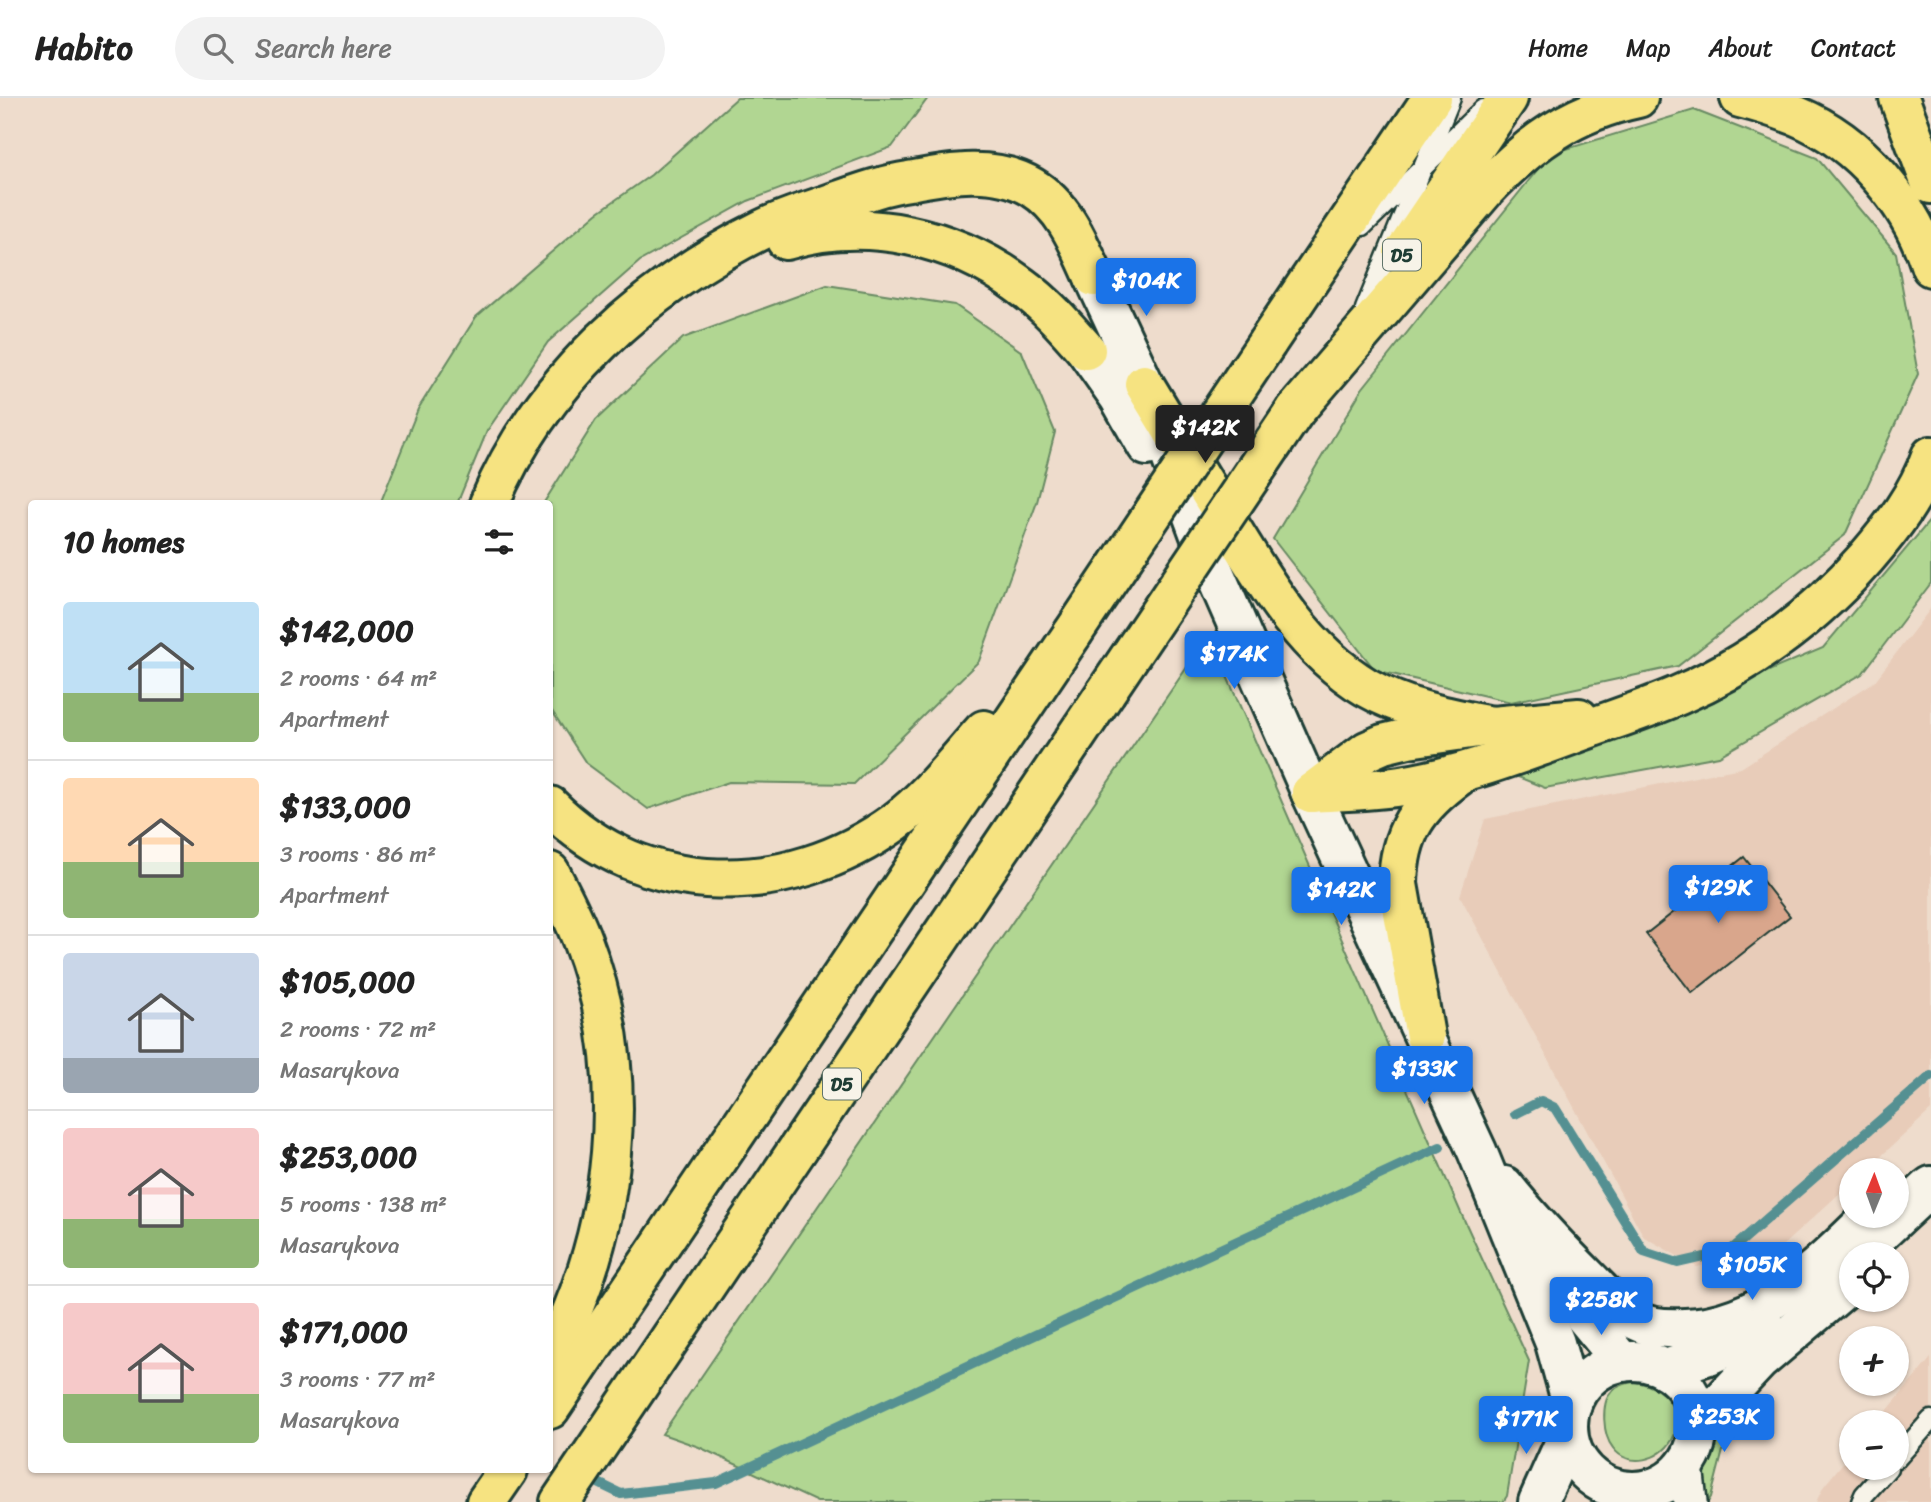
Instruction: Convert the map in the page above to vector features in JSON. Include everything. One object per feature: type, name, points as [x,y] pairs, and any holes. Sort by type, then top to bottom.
[{"type":"highway","name":"D5","points":[[553,1393],[1073,633],[1432,98]]},
{"type":"highway","name":"D5","points":[[560,1502],[1508,98]]},
{"type":"highway","points":[[1295,411],[1513,161],[1539,139],[1561,126],[1608,105],[1638,98]]},
{"type":"highway","points":[[1740,98],[1800,117],[1855,153],[1879,176],[1913,224],[1931,267]]},
{"type":"highway","points":[[1899,98],[1931,184]]},
{"type":"highway","points":[[491,500],[531,425],[564,381],[626,318],[673,283],[743,239],[794,216],[875,188],[939,175],[965,172],[999,175],[1018,180],[1047,198],[1072,230],[1094,277]]},
{"type":"highway","points":[[673,283],[747,253],[802,235],[845,229],[897,233],[948,246],[998,270],[1044,305],[1086,350]]},
{"type":"highway","points":[[1144,384],[1279,604],[1322,652],[1366,687],[1399,702],[1432,714],[1492,726]]},
{"type":"highway","points":[[1311,793],[1400,787],[1525,752],[1678,695],[1747,660],[1783,636],[1850,576],[1882,540],[1909,501],[1931,456]]},
{"type":"highway","points":[[553,809],[603,848],[666,873],[720,880],[750,878],[834,857],[896,821],[933,785],[1073,633]]},
{"type":"highway","points":[[1311,793],[1367,751],[1383,744],[1492,726],[1636,711]]},
{"type":"highway","points":[[1425,1036],[1398,884],[1399,865],[1409,827],[1420,810],[1434,795],[1469,769]]},
{"type":"highway","points":[[553,878],[582,939],[595,979],[606,1025],[614,1109],[613,1146],[602,1222],[553,1393]]},
{"type":"highway","points":[[475,1502],[490,1473]]},
{"type":"highway","points":[[486,1502],[506,1473]]},
{"type":"main road","points":[[1094,277],[1144,384],[1211,565],[1311,793],[1477,1151],[1555,1343],[1570,1420],[1575,1457],[1586,1472],[1619,1498],[1660,1486],[1686,1465],[1696,1445],[1699,1425],[1696,1406],[1683,1384],[1665,1369],[1651,1364],[1622,1362],[1605,1367],[1588,1379],[1570,1420],[1538,1502]]},
{"type":"main road","points":[[1086,350],[1119,397],[1211,565]]},
{"type":"main road","points":[[1477,1151],[1536,1226],[1614,1304],[1633,1319],[1654,1327],[1698,1328],[1721,1324],[1749,1313],[1773,1300],[1823,1262],[1858,1228]]},
{"type":"main road","points":[[1909,1186],[1931,1170]]},
{"type":"main road","points":[[1870,1242],[1931,1186]]},
{"type":"main road","points":[[1898,1242],[1931,1202]]},
{"type":"main road","points":[[1536,1226],[1585,1317],[1622,1362]]},
{"type":"main road","points":[[1665,1369],[1709,1355],[1757,1335],[1839,1270]]},
{"type":"main road","points":[[1699,1425],[1759,1361],[1839,1293]]},
{"type":"street","points":[[1686,1465],[1690,1502]]},
{"type":"lane","name":"D5","points":[[1365,309],[1451,98]]},
{"type":"lane","name":"D5","points":[[1316,273],[1494,98]]},
{"type":"lane","points":[[1909,1445],[1931,1420]]},
{"type":"lane","name":"D5","points":[[547,1502],[612,1425]]},
{"type":"lane","points":[[501,1502],[517,1473]]},
{"type":"lane","points":[[1861,1502],[1877,1480]]},
{"type":"shaded area","points":[[1931,608],[1931,1110],[1879,1158],[1839,1158],[1839,1194],[1782,1246],[1697,1267],[1644,1237],[1460,896],[1485,819],[1741,768],[1874,682]]},
{"type":"shaded area","points":[[1931,1358],[1931,1502],[1816,1502],[1824,1486],[1839,1468],[1839,1480],[1909,1480],[1909,1410],[1888,1410],[1899,1396],[1909,1396],[1909,1384]]},
{"type":"green space","points":[[737,98],[928,98],[892,147],[748,201],[640,261],[548,342],[487,431],[459,500],[382,500],[418,409],[476,317],[597,213],[651,175]]},
{"type":"green space","points":[[1694,110],[1817,158],[1896,253],[1918,374],[1845,535],[1678,666],[1511,702],[1375,670],[1273,539],[1362,389],[1550,154]]},
{"type":"green space","points":[[827,285],[955,305],[1022,352],[1055,432],[1037,502],[979,661],[854,784],[729,782],[648,809],[586,763],[553,713],[553,500],[546,500],[596,420],[683,338]]},
{"type":"green space","points":[[1931,519],[1931,583],[1862,674],[1719,756],[1545,788],[1518,777],[1823,648]]},
{"type":"green space","points":[[1209,635],[1461,1213],[1529,1361],[1507,1496],[1503,1502],[817,1502],[699,1447],[662,1434]]},
{"type":"green space","points":[[1631,1382],[1642,1383],[1661,1393],[1669,1400],[1677,1419],[1676,1429],[1667,1447],[1652,1457],[1635,1460],[1619,1455],[1613,1448],[1605,1428],[1604,1411],[1612,1391]]},
{"type":"green space","points":[[1751,1393],[1727,1435],[1711,1497],[1708,1502],[1702,1502],[1706,1469],[1716,1436],[1728,1417]]},
{"type":"building","points":[[1744,857],[1790,916],[1692,993],[1646,934]]},
{"type":"waterway","points":[[1515,1114],[1541,1101],[1555,1108],[1644,1252],[1678,1263],[1730,1251],[1931,1076]]},
{"type":"waterway","points":[[590,1479],[621,1494],[716,1483],[1440,1147]]}]
